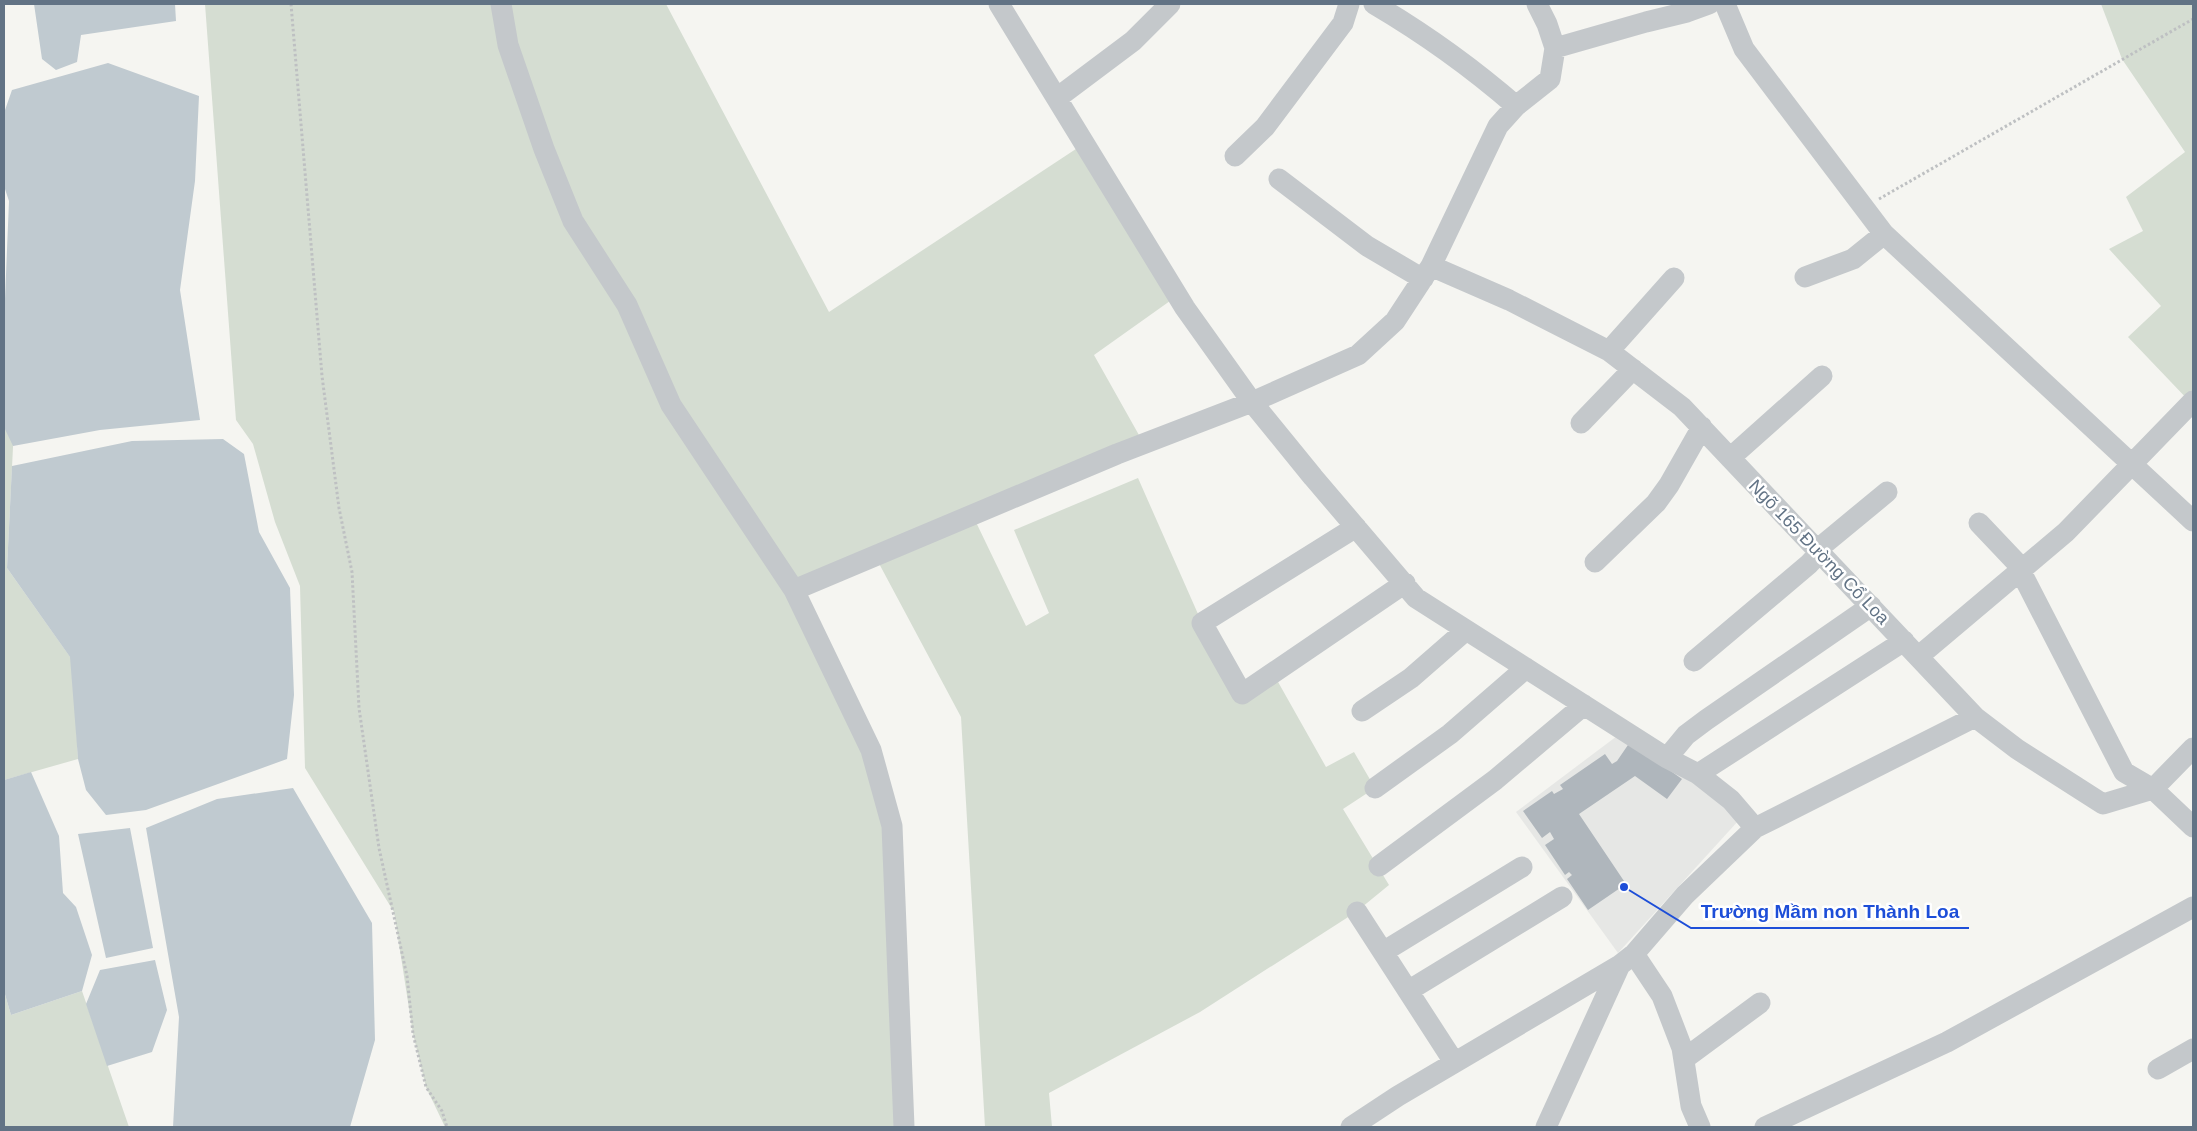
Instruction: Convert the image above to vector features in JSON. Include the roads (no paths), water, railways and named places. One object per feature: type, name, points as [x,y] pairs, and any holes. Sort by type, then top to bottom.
[{"type":"street","points":[[501,4],[508,45],[544,149],[573,221],[626,305],[671,405],[794,590],[871,750],[892,826],[904,1127]]},
{"type":"street","points":[[999,4],[1185,308],[1252,402],[1416,598],[1667,758],[1698,774],[1731,800],[1755,828]]},
{"type":"street","points":[[1057,98],[1133,41],[1170,4]]},
{"type":"street","points":[[1235,156],[1271,120],[1344,23],[1349,4]]},
{"type":"street","points":[[1374,4],[1419,30],[1481,76],[1516,106]]},
{"type":"street","points":[[794,590],[1116,454],[1252,402],[1358,355],[1395,321],[1427,272],[1498,126],[1516,106],[1550,79],[1555,48],[1548,24],[1537,4]]},
{"type":"street","points":[[1555,48],[1687,12],[1709,4]]},
{"type":"street","points":[[1725,4],[1744,49],[1884,234],[2193,521]]},
{"type":"street","name":"Ngõ 165 Đường Cổ Loa","points":[[1278,179],[1367,246],[1427,272],[1508,300],[1609,351],[1682,407],[1976,717],[2017,749],[2103,804],[2153,790]]},
{"type":"street","points":[[1805,278],[1854,259],[1884,234]]},
{"type":"street","points":[[1609,351],[1674,278]]},
{"type":"street","points":[[1581,423],[1633,369]]},
{"type":"street","points":[[1730,458],[1822,376]]},
{"type":"street","points":[[1919,656],[2066,532],[2193,401]]},
{"type":"street","points":[[1596,562],[1656,503],[1669,485],[1702,427]]},
{"type":"street","points":[[1694,661],[1809,564],[1819,551],[1887,492]]},
{"type":"street","points":[[1979,523],[2015,561],[2124,772],[2153,790],[2193,827]]},
{"type":"street","points":[[1356,527],[1202,622],[1242,694],[1404,584]]},
{"type":"street","points":[[1667,758],[1686,735],[1706,720],[1871,606]]},
{"type":"street","points":[[1362,711],[1412,678],[1466,630]]},
{"type":"street","points":[[1698,774],[1904,640]]},
{"type":"street","points":[[1375,788],[1450,734],[1526,668]]},
{"type":"street","points":[[1379,866],[1495,780],[1584,705]]},
{"type":"street","points":[[1546,1127],[1627,960],[1685,895],[1755,828],[1976,717]]},
{"type":"street","points":[[2153,790],[2193,748]]},
{"type":"street","points":[[1382,952],[1522,867]]},
{"type":"street","points":[[1408,991],[1562,897]]},
{"type":"street","points":[[1765,1127],[1947,1042],[2193,907]]},
{"type":"street","points":[[1356,912],[1454,1062]]},
{"type":"street","points":[[1627,960],[1662,996],[1682,1048],[1691,1106],[1700,1127]]},
{"type":"street","points":[[1351,1127],[1454,1062],[1627,960]]},
{"type":"street","points":[[1684,1059],[1760,1003]]},
{"type":"street","points":[[2158,1069],[2193,1049]]},
{"type":"place","name":"Trường Mầm non Thành Loa","points":[[1624,887]]}]
